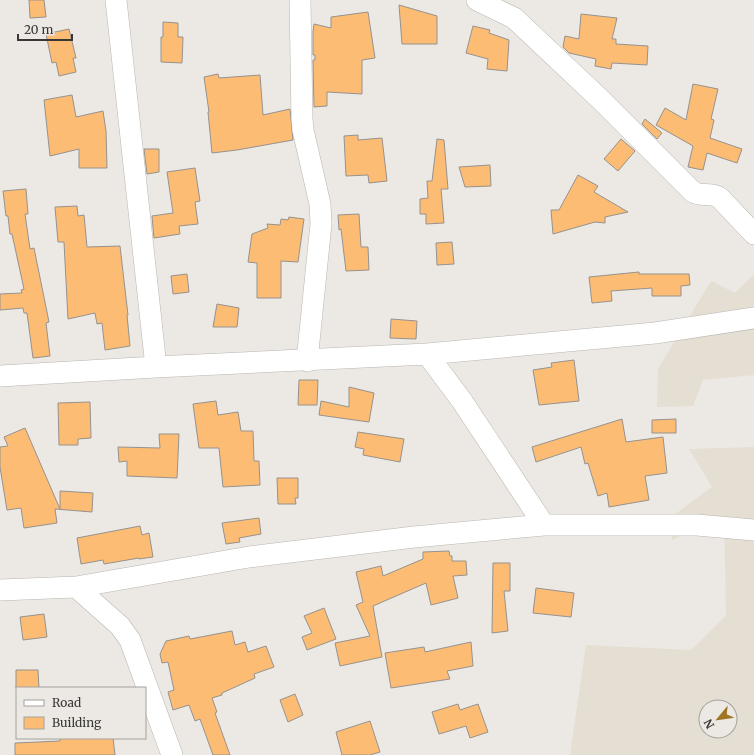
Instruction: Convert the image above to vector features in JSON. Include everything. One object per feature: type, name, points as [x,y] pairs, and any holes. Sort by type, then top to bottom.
[{"type":"street","points":[[116,0],[156,367]]},
{"type":"street","points":[[300,0],[302,125],[320,204],[321,224],[307,361]]},
{"type":"street","points":[[477,0],[514,18],[600,99],[693,192],[698,195],[716,195],[754,234]]},
{"type":"street","points":[[0,376],[427,354],[654,333],[754,318]]},
{"type":"street","points":[[427,354],[462,401],[544,525]]},
{"type":"street","points":[[0,590],[76,587],[249,557],[414,537],[544,525],[697,525],[754,530]]},
{"type":"street","points":[[76,587],[120,626],[130,640],[172,755]]},
{"type":"shaded area","points":[[754,274],[754,375],[703,380],[693,406],[657,407],[658,369],[711,281],[735,293]]},
{"type":"shaded area","points":[[754,447],[754,755],[570,755],[586,645],[691,650],[726,615],[724,516],[672,540],[671,517],[712,487],[689,449]]},
{"type":"building","points":[[29,0],[44,0],[46,17],[30,18]]},
{"type":"building","points":[[399,5],[437,16],[437,44],[402,44]]},
{"type":"building","points":[[368,12],[375,58],[362,60],[362,94],[327,92],[327,106],[314,107],[314,24],[331,28],[331,17]]},
{"type":"building","points":[[581,14],[617,18],[612,39],[616,39],[616,44],[648,46],[647,65],[612,63],[611,69],[595,66],[596,59],[569,53],[563,47],[565,36],[579,39]]},
{"type":"building","points":[[163,22],[178,23],[178,37],[183,37],[182,63],[161,62],[161,37],[163,37]]},
{"type":"building","points":[[473,26],[490,30],[489,33],[509,40],[507,71],[487,69],[488,59],[466,53]]},
{"type":"building","points":[[69,29],[76,58],[73,58],[76,72],[59,76],[56,62],[52,63],[46,34]]},
{"type":"building","points":[[218,74],[219,78],[260,75],[263,115],[290,109],[293,140],[212,153],[209,112],[204,77]]},
{"type":"building","points":[[693,84],[718,89],[711,119],[714,120],[710,138],[742,149],[737,163],[707,153],[703,170],[688,167],[693,146],[656,125],[665,108],[686,120]]},
{"type":"building","points":[[72,95],[76,117],[103,111],[106,131],[107,168],[79,168],[79,149],[50,156],[44,100]]},
{"type":"building","points":[[645,119],[662,133],[657,139],[642,124]]},
{"type":"building","points":[[358,135],[358,140],[382,138],[387,181],[369,183],[368,175],[346,176],[344,136]]},
{"type":"building","points":[[437,139],[444,140],[448,189],[441,189],[444,223],[426,224],[426,214],[420,214],[420,199],[428,198],[427,181],[432,181]]},
{"type":"building","points":[[621,139],[635,151],[618,171],[604,159]]},
{"type":"building","points":[[144,149],[159,149],[159,172],[147,174]]},
{"type":"building","points":[[490,165],[491,186],[465,187],[459,167]]},
{"type":"building","points":[[195,168],[200,201],[195,202],[198,224],[179,226],[180,234],[154,238],[152,216],[173,213],[167,172]]},
{"type":"building","points":[[578,175],[598,186],[594,192],[628,212],[605,217],[605,223],[595,222],[553,234],[551,210],[559,210]]},
{"type":"building","points":[[26,189],[28,214],[25,214],[30,249],[34,248],[49,322],[46,323],[50,356],[33,358],[27,313],[24,313],[23,308],[0,310],[0,294],[22,293],[21,290],[24,289],[12,234],[10,234],[8,216],[6,216],[3,191]]},
{"type":"building","points":[[77,206],[78,216],[84,215],[87,247],[120,246],[130,346],[105,350],[102,323],[97,324],[95,313],[68,319],[64,242],[58,242],[55,207]]},
{"type":"building","points":[[359,214],[361,247],[368,247],[369,270],[346,271],[338,215]]},
{"type":"building","points":[[289,217],[304,219],[298,262],[281,261],[281,298],[257,298],[257,263],[248,262],[252,234],[268,228],[267,224],[280,225],[281,219],[288,220]]},
{"type":"building","points":[[452,242],[454,264],[437,265],[436,243]]},
{"type":"building","points":[[639,272],[639,274],[689,274],[690,285],[681,286],[681,296],[652,296],[652,288],[611,291],[612,301],[592,303],[589,277]]},
{"type":"building","points":[[187,274],[189,292],[173,294],[171,276]]},
{"type":"building","points":[[217,304],[239,308],[237,327],[213,327]]},
{"type":"building","points":[[391,319],[417,321],[416,339],[390,338]]},
{"type":"building","points":[[574,360],[579,401],[539,405],[533,370],[552,367],[551,363]]},
{"type":"building","points":[[299,380],[318,380],[317,405],[298,405]]},
{"type":"building","points":[[349,387],[374,393],[369,422],[319,415],[321,401],[349,407]]},
{"type":"building","points":[[216,401],[218,415],[238,412],[241,431],[253,431],[254,461],[259,461],[260,485],[223,487],[219,448],[199,448],[193,404]]},
{"type":"building","points":[[90,402],[91,438],[78,439],[78,445],[59,445],[58,403]]},
{"type":"building","points":[[622,419],[626,442],[663,437],[667,473],[645,476],[649,500],[609,507],[607,493],[598,496],[588,463],[585,464],[581,447],[536,462],[532,447]]},
{"type":"building","points":[[676,419],[676,433],[652,433],[652,420]]},
{"type":"building","points":[[25,428],[60,509],[60,491],[93,493],[92,512],[55,509],[57,523],[24,528],[21,508],[7,510],[0,467],[0,447],[8,446],[4,437]]},
{"type":"building","points":[[358,432],[404,439],[400,462],[363,455],[364,449],[355,447]]},
{"type":"building","points":[[159,434],[179,434],[177,478],[127,476],[127,461],[119,462],[118,447],[160,448]]},
{"type":"building","points":[[277,478],[298,478],[298,498],[295,498],[296,504],[278,504]]},
{"type":"building","points":[[259,518],[261,534],[239,538],[240,542],[226,544],[222,523]]},
{"type":"building","points":[[140,526],[142,535],[149,533],[153,557],[104,564],[103,560],[81,564],[77,538]]},
{"type":"building","points":[[449,551],[450,556],[452,556],[452,561],[466,561],[467,575],[453,576],[458,598],[431,605],[426,583],[373,606],[382,657],[340,666],[335,643],[370,636],[356,605],[363,602],[356,572],[381,566],[383,576],[423,559],[423,552]]},
{"type":"building","points":[[493,563],[510,563],[510,591],[504,591],[508,631],[492,633]]},
{"type":"building","points":[[536,588],[574,593],[571,617],[533,613]]},
{"type":"building","points":[[324,608],[336,639],[307,650],[302,637],[312,633],[304,616]]},
{"type":"building","points":[[44,614],[47,637],[23,640],[20,617]]},
{"type":"building","points":[[232,631],[235,645],[245,642],[248,652],[266,646],[274,667],[254,674],[255,678],[222,693],[222,695],[212,698],[217,712],[215,713],[230,755],[213,755],[200,719],[195,721],[189,705],[173,710],[168,692],[174,690],[168,662],[162,663],[160,654],[166,641],[189,636],[190,639]]},
{"type":"building","points":[[471,642],[473,666],[447,671],[450,679],[391,688],[385,653],[424,647],[425,652]]},
{"type":"building","points":[[16,670],[38,670],[39,687],[16,687]]},
{"type":"building","points":[[295,694],[303,715],[288,722],[280,700]]},
{"type":"building","points":[[458,704],[460,710],[478,704],[488,732],[470,738],[466,726],[439,734],[432,712]]},
{"type":"building","points":[[370,721],[380,752],[370,755],[342,755],[336,732]]},
{"type":"building","points":[[60,739],[113,739],[115,755],[15,755],[15,743],[60,741]]}]
